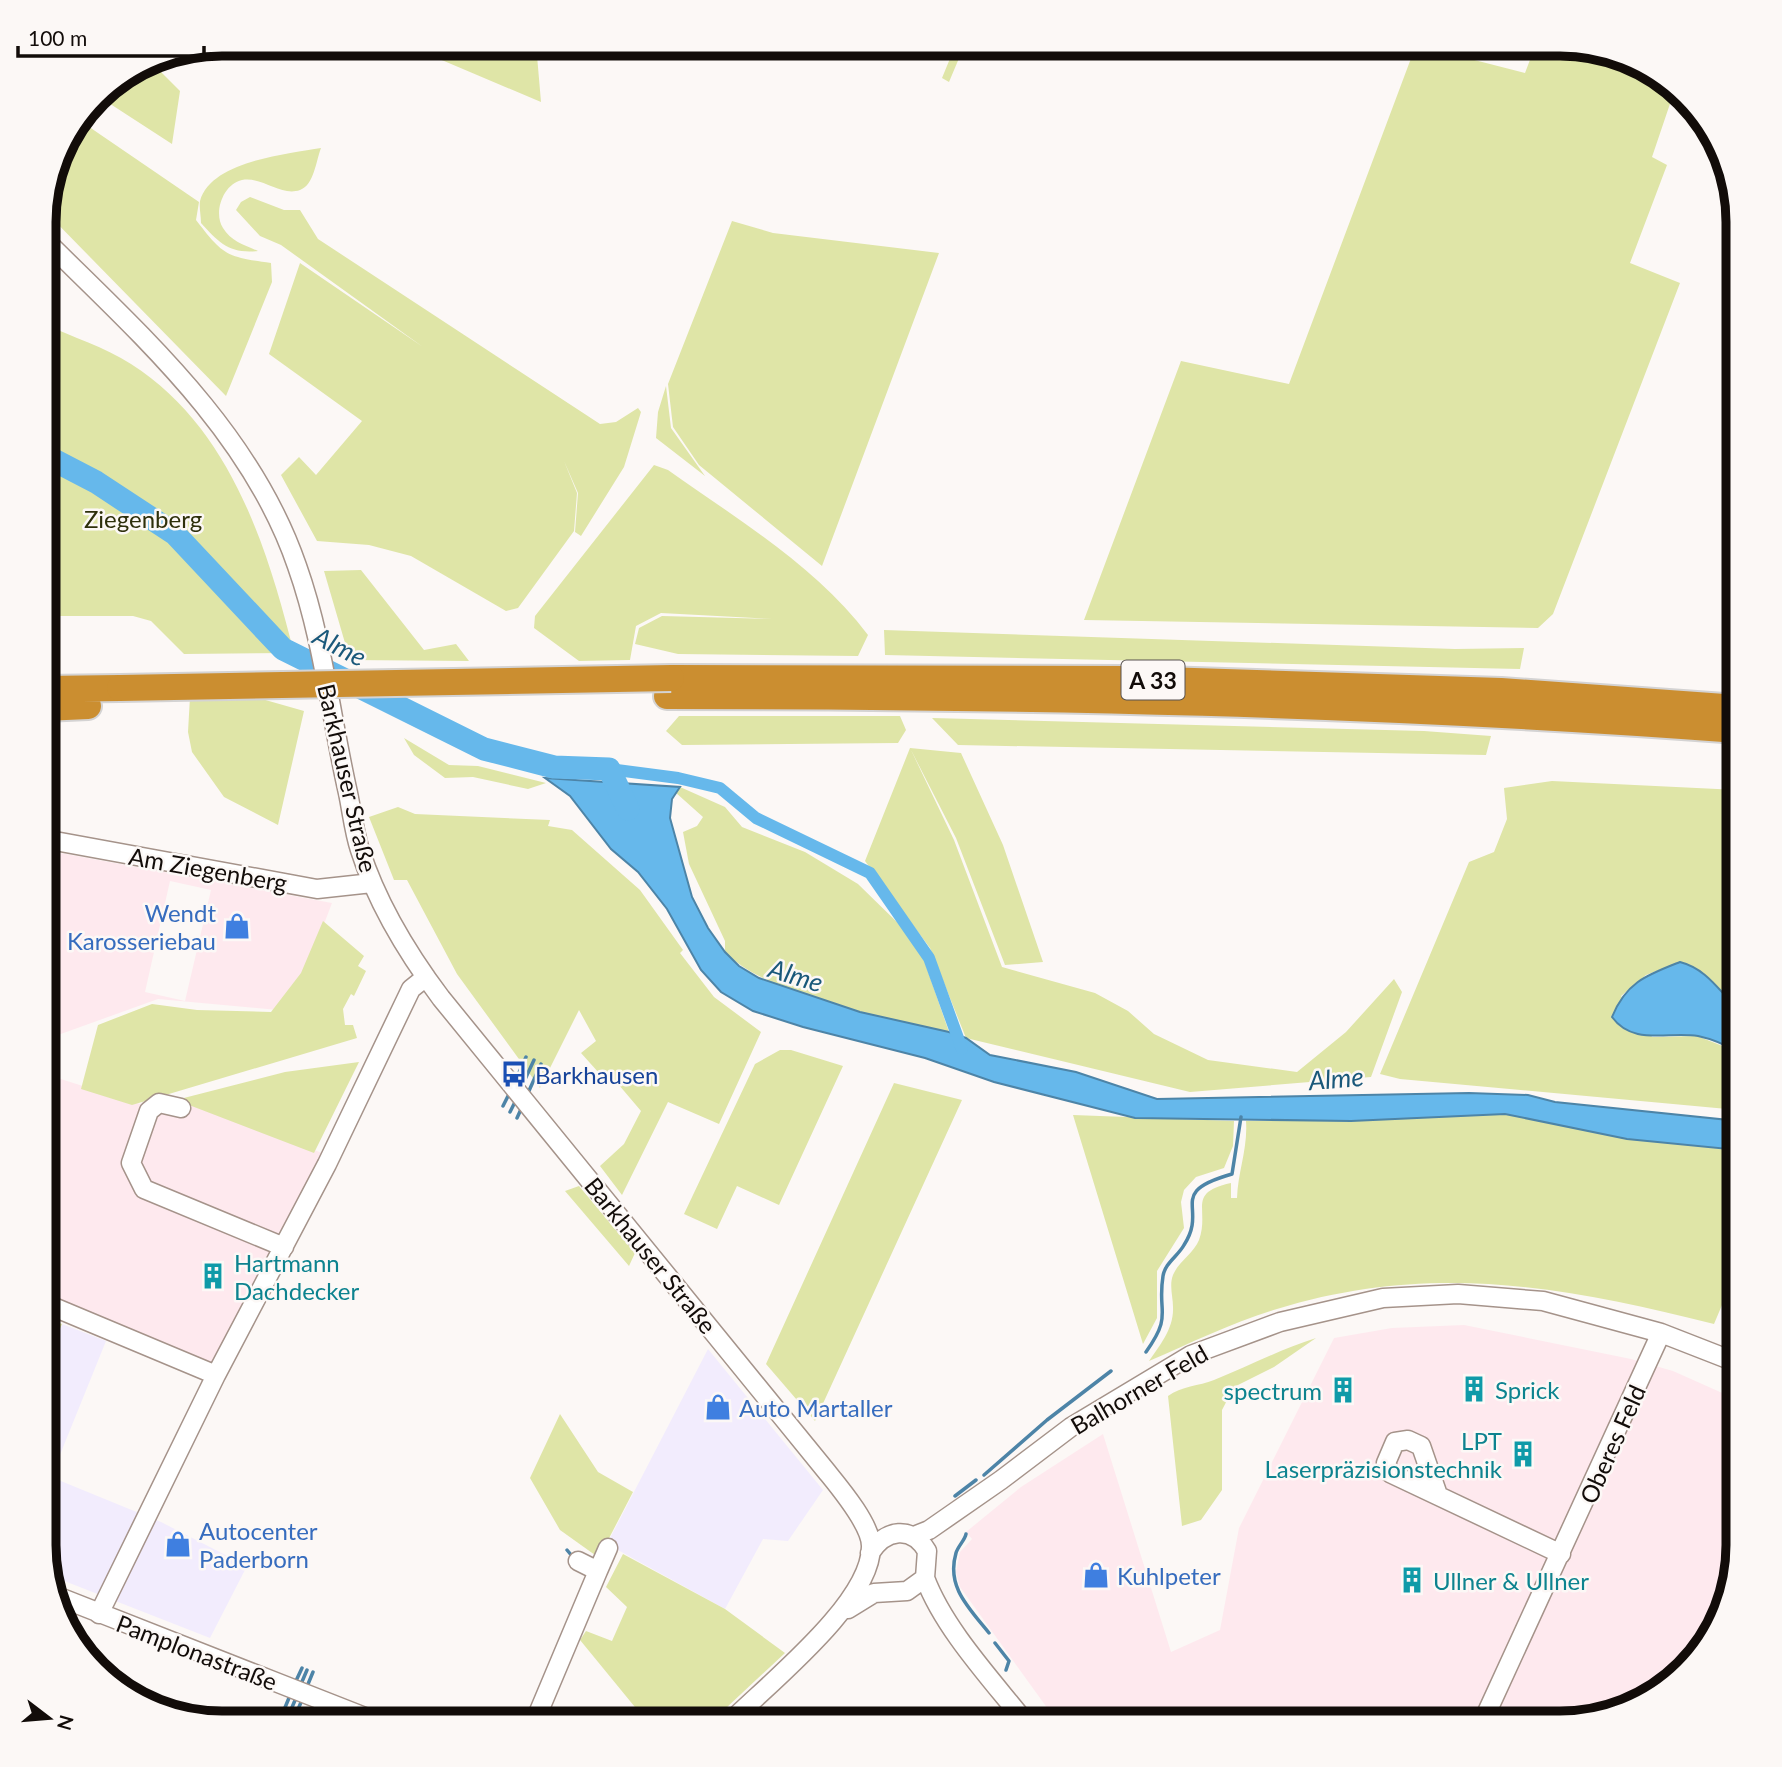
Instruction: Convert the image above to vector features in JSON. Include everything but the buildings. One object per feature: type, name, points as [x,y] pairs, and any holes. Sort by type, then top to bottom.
[{"type":"highway","name":"A 33","points":[[56,690],[119,697],[669,687],[863,676],[1132,679],[1489,691],[1726,707]]},
{"type":"highway","name":"A 33","points":[[669,687],[884,696],[1394,708],[1543,715],[1726,729]]},
{"type":"highway","name":"A 33","points":[[56,706],[119,697]]},
{"type":"street","name":"Barkhauser Straße","points":[[56,251],[168,364],[220,423],[256,480],[297,564],[321,655],[359,848],[372,883],[426,977],[849,1500],[871,1541],[869,1559]]},
{"type":"street","name":"Am Ziegenberg","points":[[56,841],[317,889],[372,883]]},
{"type":"street","points":[[99,1614],[411,989],[426,977]]},
{"type":"street","points":[[181,1108],[159,1103],[149,1111],[131,1163],[144,1189],[284,1247]]},
{"type":"street","name":"Balhorner Feld","points":[[905,1534],[929,1530],[1071,1427],[1191,1355],[1280,1322],[1383,1297],[1458,1294],[1543,1301],[1661,1333],[1726,1358]]},
{"type":"street","points":[[56,1308],[216,1375]]},
{"type":"street","name":"Oberes Feld","points":[[1488,1711],[1661,1333]]},
{"type":"street","name":"Balhorner Feld","points":[[927,1569],[931,1546],[1001,1480]]},
{"type":"street","points":[[1438,1495],[1561,1554]]},
{"type":"street","name":"Barkhauser Straße","points":[[849,1500],[886,1530],[905,1534]]},
{"type":"street","points":[[741,1711],[840,1615],[863,1583],[869,1559],[879,1540],[905,1534],[923,1544],[931,1594],[954,1630],[1017,1711]]},
{"type":"street","points":[[539,1711],[608,1548]]},
{"type":"street","points":[[869,1559],[874,1579],[923,1601],[954,1630]]},
{"type":"street","points":[[578,1561],[598,1571]]},
{"type":"street","points":[[840,1615],[874,1593],[899,1591],[927,1569]]},
{"type":"street","name":"Pamplonastraße","points":[[65,1600],[349,1711]]},
{"type":"shaded area","points":[[56,852],[332,903],[307,969],[278,1010],[158,999],[58,1035],[56,1043]],"holes":[[[170,881],[211,890],[185,1001],[145,992]]]},
{"type":"shaded area","points":[[56,1078],[140,1104],[168,1095],[330,1156],[221,1371],[56,1307]]},
{"type":"shaded area","points":[[62,1324],[106,1341],[56,1465],[56,1338]]},
{"type":"shaded area","points":[[1464,1325],[1631,1359],[1673,1371],[1726,1395],[1725,1567],[1709,1619],[1678,1663],[1634,1694],[1582,1710],[1049,1711],[960,1587],[956,1572],[960,1552],[972,1539],[966,1532],[1021,1487],[1103,1434],[1171,1652],[1220,1630],[1239,1528],[1334,1338],[1392,1328]]},
{"type":"shaded area","points":[[708,1349],[823,1490],[788,1541],[763,1539],[725,1609],[607,1544]]},
{"type":"shaded area","points":[[56,1479],[161,1522],[247,1566],[210,1638],[59,1579],[56,1556]]},
{"type":"green space","points":[[432,56],[537,56],[541,102]]},
{"type":"green space","points":[[951,56],[960,56],[949,82],[942,78]]},
{"type":"green space","points":[[1412,56],[1459,56],[1525,73],[1531,56],[1582,57],[1634,73],[1672,99],[1652,157],[1667,165],[1630,263],[1680,283],[1553,614],[1538,628],[1084,620],[1181,361],[1289,384]]},
{"type":"green space","points":[[158,69],[180,91],[172,144],[107,102],[130,84]]},
{"type":"green space","points":[[87,125],[199,202],[196,220],[220,247],[244,259],[271,263],[272,282],[226,396],[56,222],[62,179],[73,148]]},
{"type":"green space","points":[[321,148],[311,178],[300,190],[286,191],[257,181],[242,180],[225,193],[219,215],[223,228],[243,245],[258,251],[232,249],[201,223],[200,201],[207,187],[219,177],[252,162]]},
{"type":"green space","points":[[250,197],[284,210],[300,210],[318,239],[600,424],[616,422],[638,408],[641,412],[624,467],[581,536],[575,532],[578,493],[564,461],[577,493],[574,531],[518,608],[506,611],[411,556],[369,545],[317,541],[281,475],[299,457],[316,475],[362,421],[269,354],[300,263],[423,347],[281,245],[260,236],[236,210],[241,202]]},
{"type":"green space","points":[[732,221],[773,233],[939,253],[822,566],[699,465],[673,427],[668,384]]},
{"type":"green space","name":"Ziegenberg","points":[[56,329],[121,358],[165,390],[194,421],[219,455],[240,492],[257,531],[294,653],[184,654],[151,621],[133,616],[56,616]]},
{"type":"green space","points":[[666,386],[671,428],[705,476],[656,438],[658,412]]},
{"type":"green space","points":[[654,465],[668,470],[748,526],[825,587],[868,635],[858,656],[678,654],[635,644],[639,628],[662,616],[773,619],[661,613],[636,626],[630,660],[579,661],[534,628],[535,616]]},
{"type":"green space","points":[[361,570],[424,650],[456,644],[469,661],[350,660],[324,571]]},
{"type":"green space","points":[[884,630],[1455,649],[1524,648],[1520,669],[885,655]]},
{"type":"green space","points":[[191,679],[304,711],[278,825],[224,797],[192,752],[188,732]]},
{"type":"green space","points":[[679,716],[900,716],[906,730],[898,743],[682,745],[666,731]]},
{"type":"green space","points":[[932,718],[1424,731],[1491,736],[1486,755],[958,745]]},
{"type":"green space","points":[[404,738],[449,765],[478,766],[546,783],[528,789],[473,777],[445,778],[414,755]]},
{"type":"green space","points":[[910,748],[961,753],[1003,845],[1043,962],[1005,965],[956,838],[911,750],[954,840],[1002,967],[1095,993],[1128,1011],[1154,1034],[1208,1060],[1297,1072],[1346,1032],[1394,979],[1402,992],[1371,1077],[1190,1092],[966,1038],[930,948],[865,861]]},
{"type":"green space","points":[[1552,781],[1726,789],[1726,999],[1680,962],[1646,975],[1621,996],[1652,1037],[1697,1036],[1726,1047],[1726,1109],[1400,1079],[1380,1074],[1469,862],[1494,852],[1507,819],[1504,788]]},
{"type":"green space","points":[[680,787],[725,807],[742,827],[805,852],[858,884],[902,927],[924,960],[949,1032],[863,1012],[798,993],[744,967],[725,952],[725,941],[689,864],[683,832],[697,826],[703,817],[675,792]]},
{"type":"green space","points":[[398,807],[415,814],[550,820],[548,826],[572,830],[640,890],[683,950],[680,953],[714,997],[761,1032],[719,1124],[668,1102],[622,1195],[600,1166],[624,1144],[641,1111],[613,1078],[608,1083],[581,1053],[596,1041],[579,1010],[540,1088],[457,974],[407,880],[394,880],[369,817]]},
{"type":"green space","points":[[323,921],[364,956],[358,966],[366,971],[354,996],[351,994],[343,1009],[345,1025],[353,1025],[357,1038],[132,1105],[81,1089],[98,1025],[152,1004],[197,1010],[271,1012],[301,973]]},
{"type":"green space","points":[[780,1050],[791,1050],[843,1066],[779,1205],[737,1186],[717,1229],[684,1214],[755,1064]]},
{"type":"green space","points":[[359,1062],[314,1153],[176,1100],[285,1072]]},
{"type":"green space","points":[[894,1083],[962,1100],[815,1421],[766,1364]]},
{"type":"green space","points":[[1453,1114],[1505,1114],[1627,1139],[1726,1149],[1726,1296],[1714,1324],[1604,1299],[1550,1290],[1443,1283],[1389,1286],[1334,1295],[1261,1314],[1149,1361],[1166,1336],[1173,1315],[1173,1275],[1199,1240],[1204,1197],[1217,1187],[1231,1183],[1231,1198],[1237,1198],[1246,1141],[1246,1121],[1351,1121]]},
{"type":"green space","points":[[1073,1115],[1234,1121],[1233,1146],[1224,1168],[1196,1177],[1184,1190],[1181,1202],[1184,1228],[1157,1271],[1157,1318],[1143,1344]]},
{"type":"green space","points":[[579,1186],[635,1253],[629,1266],[565,1191]]},
{"type":"green space","points":[[56,1322],[62,1324],[56,1338]]},
{"type":"green space","points":[[1316,1338],[1274,1367],[1234,1387],[1222,1410],[1222,1490],[1201,1520],[1182,1526],[1168,1396]]},
{"type":"green space","points":[[560,1414],[598,1472],[633,1492],[606,1544],[601,1542],[595,1555],[560,1530],[530,1478]]},
{"type":"green space","points":[[623,1554],[725,1609],[785,1653],[723,1711],[638,1711],[580,1640],[586,1631],[612,1641],[627,1607],[606,1587]]},
{"type":"water","points":[[545,778],[680,787],[672,799],[670,818],[692,897],[708,928],[739,966],[759,978],[860,1012],[966,1038],[990,1055],[1076,1072],[1157,1099],[1469,1093],[1528,1095],[1555,1102],[1726,1120],[1726,1149],[1627,1139],[1505,1114],[1351,1121],[1135,1118],[994,1082],[925,1058],[803,1027],[753,1011],[721,992],[701,970],[667,909],[638,872],[611,849],[570,796]]},
{"type":"water","points":[[1680,962],[1698,970],[1712,981],[1726,996],[1726,1046],[1698,1036],[1652,1036],[1620,1026],[1612,1017],[1618,1005],[1631,988],[1648,976]]},
{"type":"waterway","name":"Alme","points":[[56,461],[96,482],[175,534],[283,649],[484,749],[554,767],[609,769],[628,809]]},
{"type":"waterway","points":[[609,769],[678,778],[720,788],[756,818],[870,873],[929,958],[962,1049]]},
{"type":"waterway","points":[[516,1079],[526,1057]]},
{"type":"waterway","points":[[521,1088],[534,1060]]},
{"type":"waterway","points":[[528,1093],[541,1064]]},
{"type":"waterway","points":[[503,1106],[510,1092]]},
{"type":"waterway","points":[[510,1112],[517,1098]]},
{"type":"waterway","points":[[517,1118],[522,1107]]},
{"type":"waterway","points":[[1146,1352],[1162,1321],[1164,1271],[1190,1232],[1194,1195],[1212,1181],[1232,1174],[1241,1117]]},
{"type":"waterway","points":[[984,1475],[1047,1420],[1111,1371]]},
{"type":"waterway","points":[[955,1496],[976,1480]]},
{"type":"waterway","points":[[966,1534],[956,1553],[954,1576],[961,1596],[989,1633]]},
{"type":"waterway","points":[[567,1550],[572,1556]]},
{"type":"waterway","points":[[995,1643],[1009,1661],[1006,1670]]},
{"type":"waterway","points":[[295,1683],[302,1668]]},
{"type":"waterway","points":[[301,1684],[307,1670]]},
{"type":"waterway","points":[[306,1689],[313,1672]]},
{"type":"waterway","points":[[284,1710],[291,1693]]},
{"type":"waterway","points":[[290,1711],[296,1698]]},
{"type":"waterway","points":[[297,1711],[302,1700]]},
{"type":"place","name":"Wendt Karosseriebau","points":[[237,926]]},
{"type":"place","name":"Barkhausen","points":[[514,1074]]},
{"type":"place","name":"Hartmann Dachdecker","points":[[213,1276]]},
{"type":"place","name":"Sprick","points":[[1474,1389]]},
{"type":"place","name":"spectrum","points":[[1343,1390]]},
{"type":"place","name":"Auto Martaller","points":[[718,1407]]},
{"type":"place","name":"LPT Laserpräzisionstechnik","points":[[1523,1454]]},
{"type":"place","name":"Autocenter Paderborn","points":[[178,1544]]},
{"type":"place","name":"Kuhlpeter","points":[[1096,1575]]},
{"type":"place","name":"Ullner & Ullner","points":[[1412,1580]]}]
